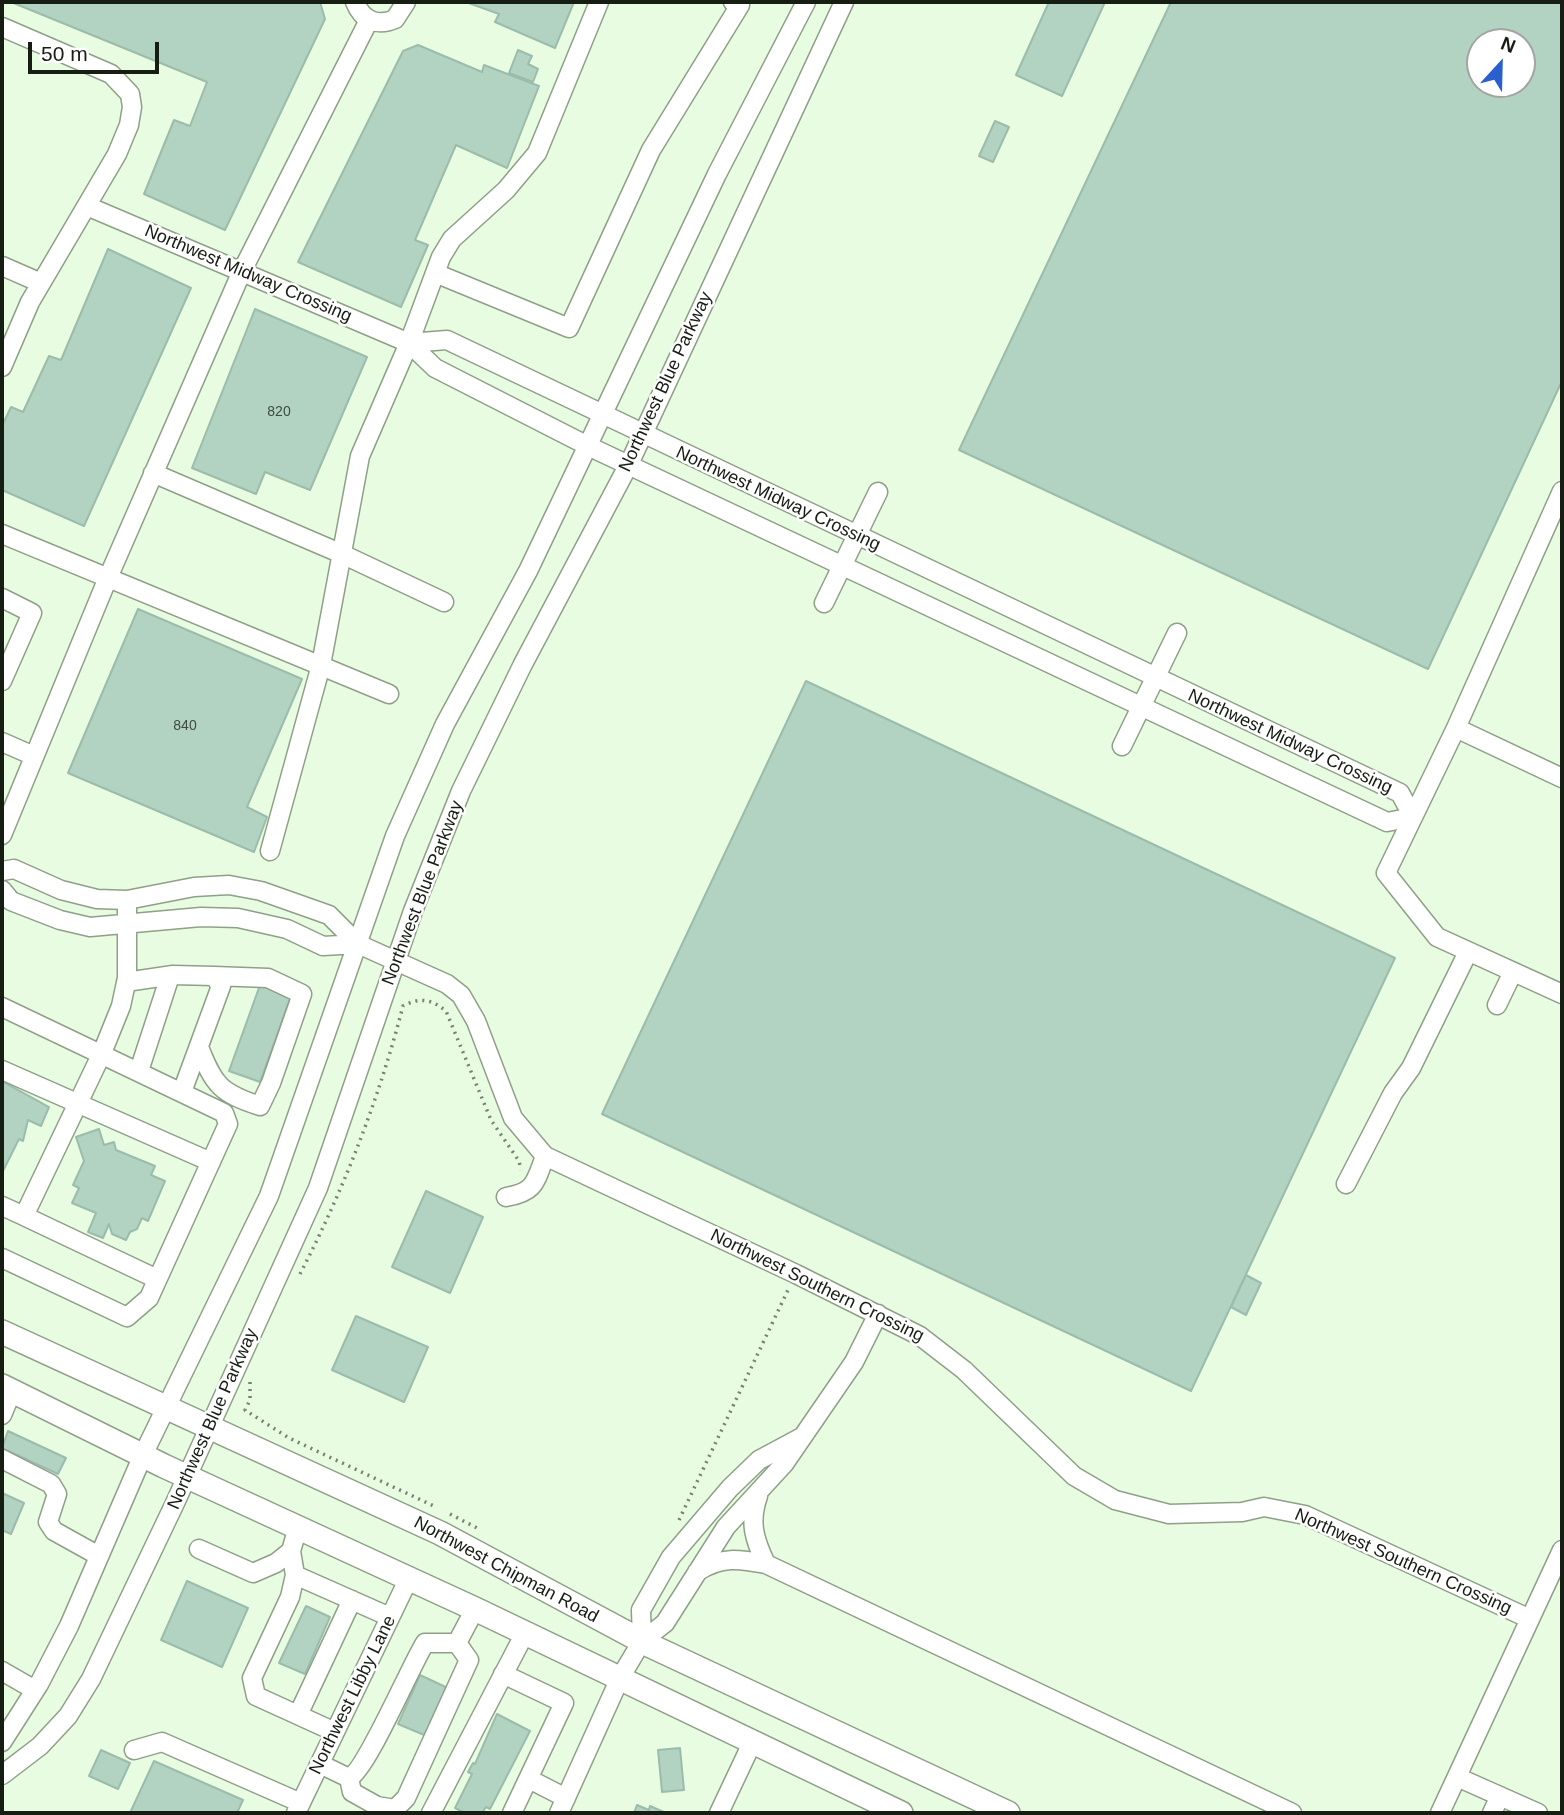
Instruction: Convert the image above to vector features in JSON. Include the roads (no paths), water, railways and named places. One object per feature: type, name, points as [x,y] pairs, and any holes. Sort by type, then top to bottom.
[{"type":"main road","name":"Northwest Chipman Road","points":[[2,1332],[440,1533],[642,1641],[1008,1813]]},
{"type":"main road","points":[[7,1388],[143,1455],[475,1609],[901,1813]]},
{"type":"street","points":[[355,2],[369,20],[387,22],[395,19],[405,2]]},
{"type":"street","points":[[270,851],[321,665],[360,456],[409,343],[435,272],[452,239],[506,190],[537,153],[599,2]]},
{"type":"street","points":[[435,272],[569,328],[651,150],[740,5],[733,2]]},
{"type":"street","points":[[2,1742],[35,1690],[69,1626],[143,1455],[270,1196],[395,836],[445,724],[528,571],[717,174],[806,2]]},
{"type":"street","name":"Northwest Blue Parkway","points":[[2,1775],[40,1746],[68,1716],[91,1679],[188,1476],[318,1188],[396,962],[461,791],[523,664],[629,464],[844,2]]},
{"type":"street","points":[[2,835],[107,580],[242,271],[369,20]]},
{"type":"street","points":[[2,27],[111,74],[130,94],[130,125],[87,206],[41,283],[2,367]]},
{"type":"street","name":"Northwest Midway Crossing","points":[[87,206],[409,343],[435,368],[588,446],[1387,822],[1413,817],[1400,793],[447,340],[409,343]]},
{"type":"street","points":[[2,266],[41,283]]},
{"type":"street","points":[[153,473],[342,554],[444,602]]},
{"type":"street","points":[[1562,491],[1456,728],[1387,873],[1437,937],[1562,995]]},
{"type":"street","points":[[824,603],[878,492]]},
{"type":"street","points":[[2,534],[107,580],[130,585],[389,694]]},
{"type":"street","points":[[2,598],[32,613],[2,681]]},
{"type":"street","points":[[1122,746],[1177,633]]},
{"type":"street","points":[[1456,728],[1562,778]]},
{"type":"street","points":[[2,741],[34,756]]},
{"type":"street","name":"Northwest Southern Crossing","points":[[2,871],[14,869],[61,890],[97,899],[127,900],[194,887],[229,885],[261,891],[329,915],[358,944],[447,984],[461,995],[476,1021],[513,1118],[545,1156],[796,1274],[936,1346],[1073,1476],[1115,1500],[1169,1514],[1242,1512],[1264,1507],[1305,1515],[1530,1619]]},
{"type":"street","name":"Northwest Southern Crossing","points":[[2,890],[11,901],[60,920],[90,927],[126,926],[201,917],[238,918],[287,929],[323,946],[358,944]]},
{"type":"street","points":[[24,1216],[102,1053],[121,1006],[126,982],[127,900]]},
{"type":"street","points":[[1346,1184],[1393,1093],[1412,1068],[1468,952]]},
{"type":"street","points":[[1497,1005],[1513,972]]},
{"type":"street","points":[[126,982],[170,975],[268,978],[302,994],[271,1083],[260,1106],[231,1097],[213,1082],[199,1047]]},
{"type":"street","points":[[138,1071],[170,975]]},
{"type":"street","points":[[182,1092],[221,986],[214,976]]},
{"type":"street","points":[[2,1007],[224,1113],[228,1124],[149,1298],[127,1317],[2,1258]]},
{"type":"street","points":[[2,1070],[211,1162]]},
{"type":"street","points":[[506,1197],[525,1193],[533,1187],[545,1156]]},
{"type":"street","points":[[2,1206],[157,1279]]},
{"type":"street","points":[[529,1779],[563,1806],[620,1678],[642,1641],[665,1623],[726,1527],[784,1464],[854,1362],[878,1314]]},
{"type":"street","points":[[2,1415],[7,1388]]},
{"type":"street","points":[[642,1641],[641,1610],[671,1557],[730,1488],[759,1460],[802,1437]]},
{"type":"street","points":[[2,1459],[51,1485],[57,1494],[48,1522],[54,1531],[99,1556]]},
{"type":"street","points":[[760,1491],[752,1525],[766,1564]]},
{"type":"street","points":[[298,1527],[291,1551],[295,1575],[290,1597],[252,1678],[256,1696],[335,1732]]},
{"type":"street","points":[[199,1549],[253,1573],[276,1563],[291,1551]]},
{"type":"street","points":[[1440,1813],[1562,1550]]},
{"type":"street","points":[[694,1574],[713,1563],[735,1558],[766,1564],[1292,1813]]},
{"type":"street","points":[[295,1575],[390,1617]]},
{"type":"street","name":"Northwest Libby Lane","points":[[299,1808],[409,1578]]},
{"type":"street","points":[[298,1715],[352,1600]]},
{"type":"street","points":[[457,1643],[475,1609]]},
{"type":"street","points":[[431,1813],[525,1633]]},
{"type":"street","points":[[320,1764],[349,1778],[356,1775],[368,1757],[410,1667],[425,1643],[457,1643],[464,1649],[468,1660],[406,1798],[395,1809],[377,1806],[352,1792],[349,1778]]},
{"type":"street","points":[[2,1671],[35,1690]]},
{"type":"street","points":[[503,1674],[564,1703],[512,1813]]},
{"type":"street","points":[[134,1750],[162,1742],[178,1747],[299,1808]]},
{"type":"street","points":[[719,1813],[752,1743]]},
{"type":"street","points":[[1457,1777],[1538,1813]]},
{"type":"street","points":[[1492,1813],[1500,1796]]}]
